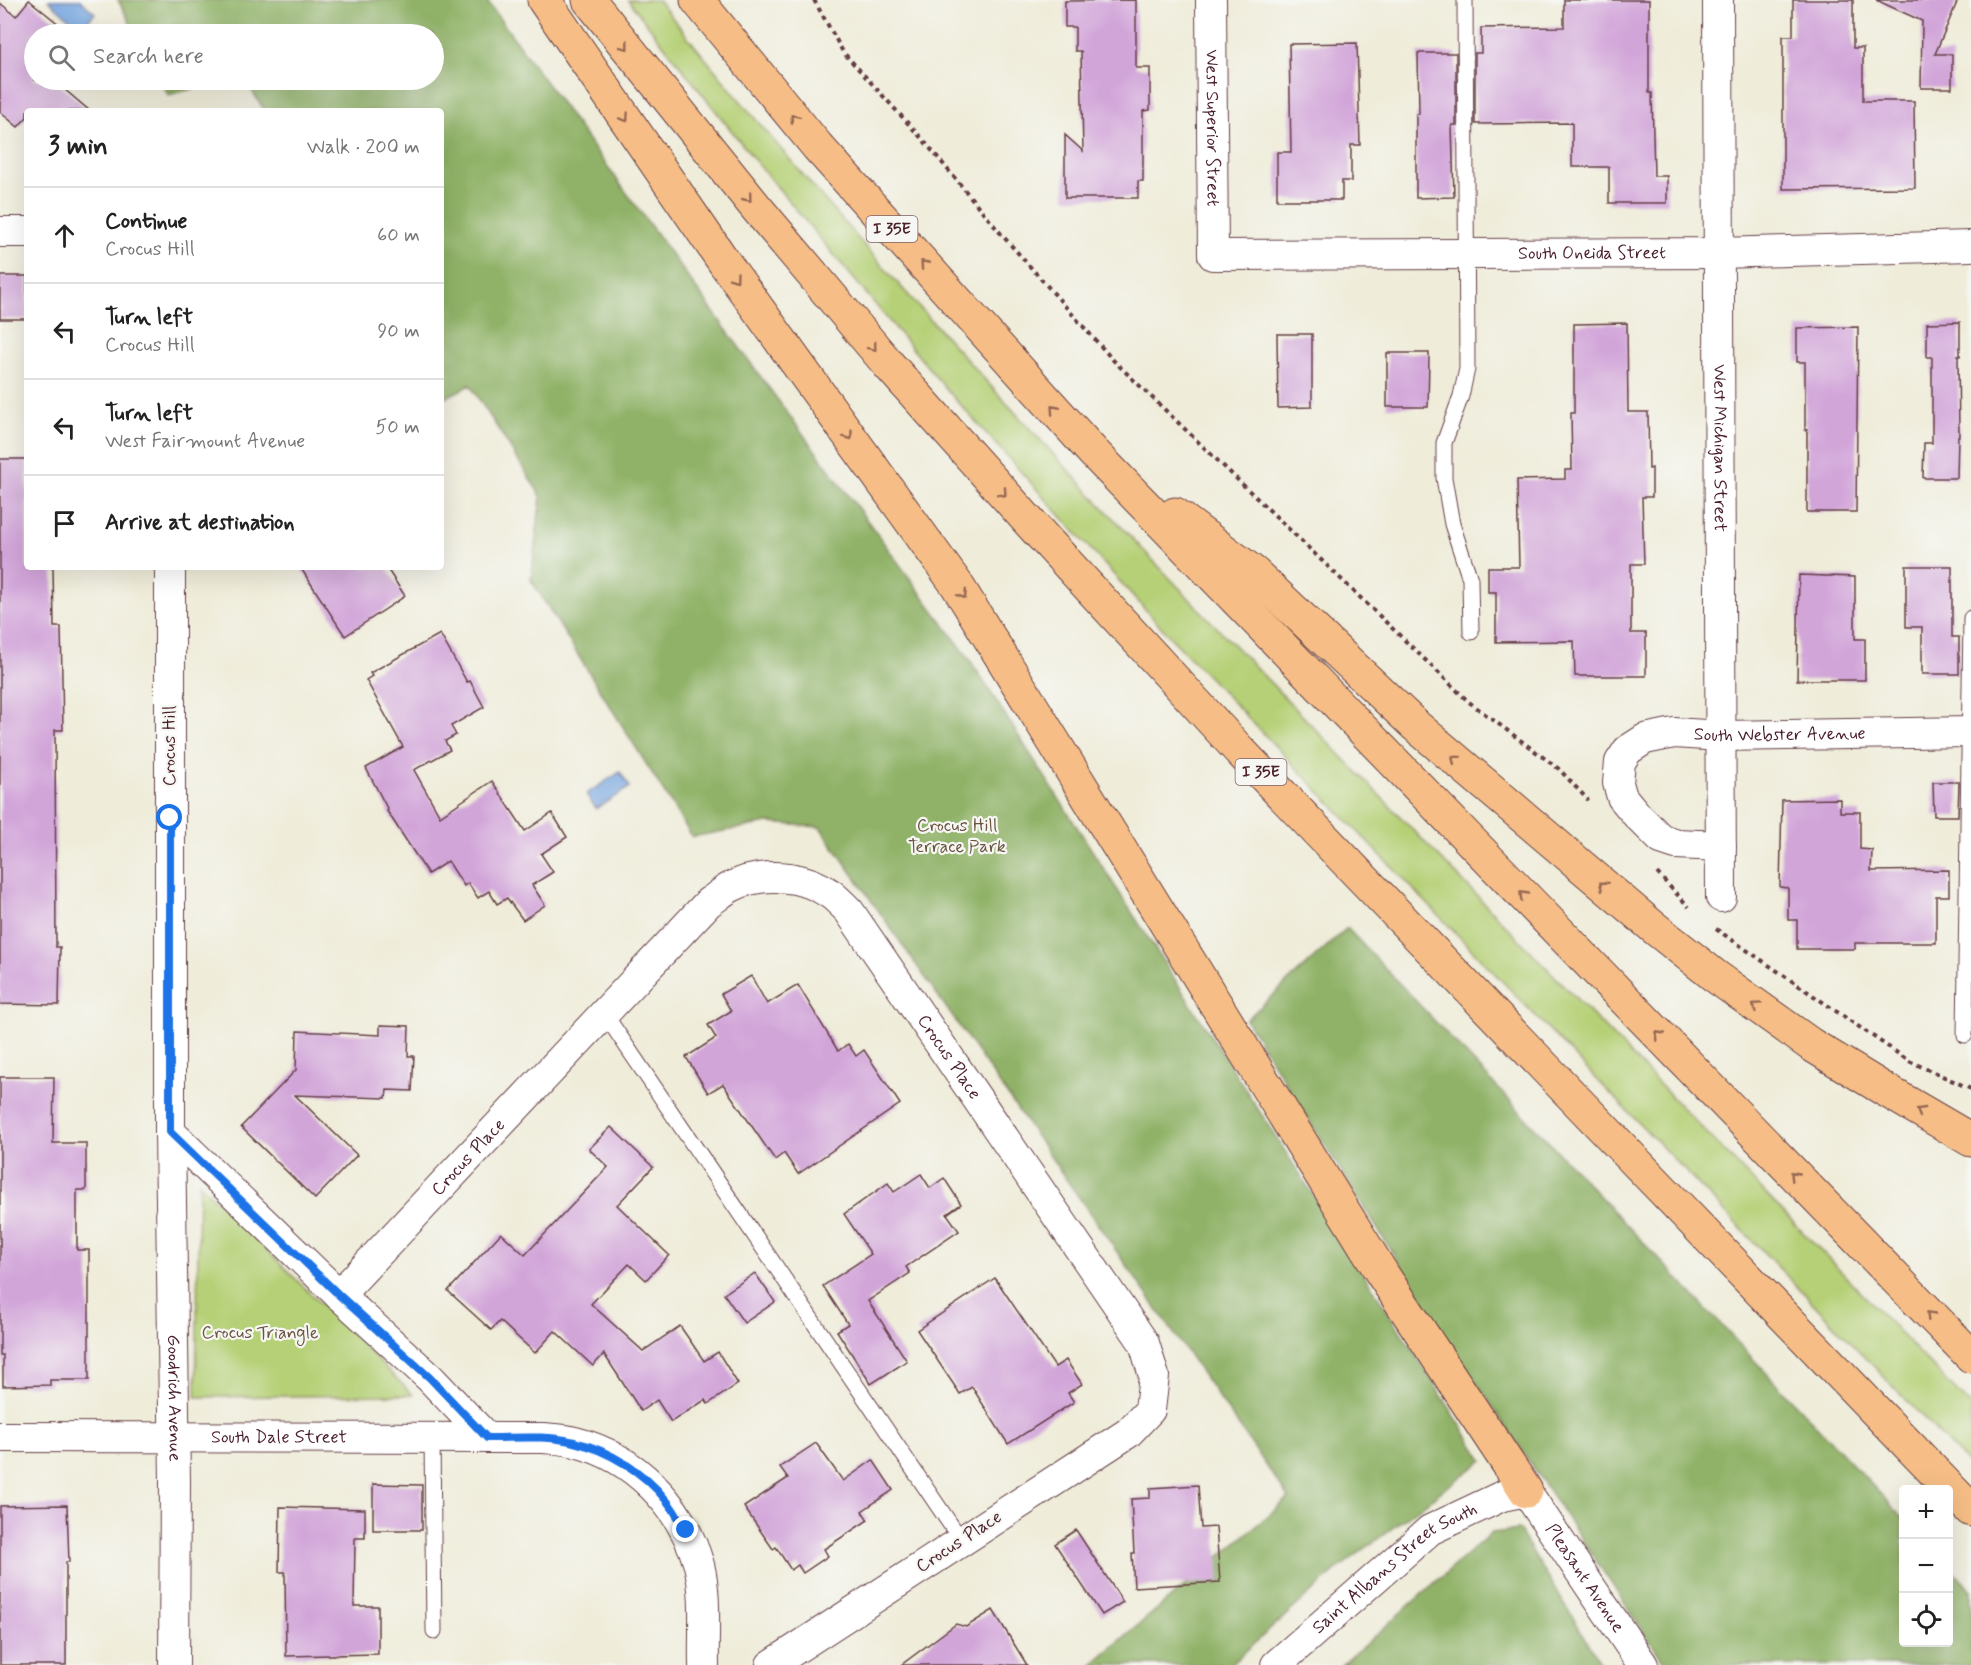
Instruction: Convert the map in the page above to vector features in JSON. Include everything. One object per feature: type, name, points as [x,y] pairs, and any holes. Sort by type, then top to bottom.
[{"type":"highway","points":[[544,0],[724,262],[957,585],[1383,1275],[1526,1491]]},
{"type":"highway","name":"I 35E","points":[[589,0],[754,206],[888,364],[1030,524],[1240,750],[1971,1510]]},
{"type":"highway","name":"I 35E","points":[[697,0],[817,146],[1093,452],[1971,1356]]},
{"type":"highway","points":[[1093,452],[1254,573],[1416,726],[1652,926],[1715,976],[1810,1044],[1971,1140]]},
{"type":"street","name":"West Superior Street","points":[[1211,0],[1214,255]]},
{"type":"street","name":"West Michigan Street","points":[[1714,910],[1721,846],[1718,0]]},
{"type":"street","points":[[0,232],[24,232]]},
{"type":"street","name":"South Oneida Street","points":[[1214,255],[1719,253],[1971,246]]},
{"type":"street","name":"Crocus Hill","points":[[170,570],[170,1132]]},
{"type":"street","name":"South Webster Avenue","points":[[1721,846],[1676,844],[1661,839],[1636,814],[1622,797],[1618,783],[1620,762],[1628,750],[1645,739],[1674,733],[1721,736],[1971,732]]},
{"type":"street","name":"Crocus Place","points":[[339,1295],[709,902],[738,884],[762,878],[786,877],[810,883],[831,895],[849,911],[1144,1343],[1154,1376],[1150,1410],[1128,1433],[771,1665]]},
{"type":"street","points":[[170,1132],[339,1295],[430,1378],[487,1438]]},
{"type":"street","name":"Goodrich Avenue","points":[[170,1132],[174,1665]]},
{"type":"street","name":"South Dale Street","points":[[0,1437],[432,1437],[543,1438],[574,1442],[609,1454],[640,1474],[666,1500],[686,1530],[699,1565],[703,1589],[704,1665]]},
{"type":"street","name":"Saint Albans Street South","points":[[1276,1665],[1430,1530],[1502,1496],[1526,1491]]},
{"type":"street","name":"Pleasant Avenue","points":[[1526,1491],[1643,1665]]},
{"type":"lane","points":[[1465,0],[1467,369],[1461,396],[1444,443],[1444,478],[1452,524],[1470,579],[1471,632]]},
{"type":"lane","points":[[1965,1035],[1971,618]]},
{"type":"lane","points":[[604,1013],[961,1540]]},
{"type":"lane","points":[[432,1437],[434,1631]]},
{"type":"path","points":[[814,0],[843,52],[925,142],[1002,235],[1113,360],[1469,702],[1559,769],[1590,802]]},
{"type":"path","points":[[1653,869],[1693,910]]},
{"type":"path","points":[[1714,910],[1910,1061],[1971,1089]]},
{"type":"green space","name":"Crocus Hill Terrace Park","points":[[118,0],[486,0],[968,657],[1483,1460],[1339,1568],[1230,1665],[1091,1665],[1289,1498],[820,827],[768,823],[692,837],[531,580],[541,496],[470,385],[444,398],[444,108],[263,108],[251,90],[444,90],[444,24],[131,24]]},
{"type":"green space","points":[[628,0],[658,0],[855,235],[1061,462],[1201,611],[1971,1406],[1971,1467],[1171,638],[947,390],[757,163]]},
{"type":"green space","points":[[165,90],[188,90],[168,95]]},
{"type":"green space","points":[[1347,928],[1899,1514],[1899,1647],[1953,1647],[1953,1570],[1971,1590],[1971,1665],[1666,1665],[1441,1330],[1246,1020]]},
{"type":"green space","name":"Crocus Triangle","points":[[199,1183],[413,1395],[196,1397]]},
{"type":"green space","points":[[1519,1530],[1602,1665],[1342,1665],[1491,1533]]},
{"type":"water","points":[[48,0],[80,0],[95,13],[85,24],[75,24]]},
{"type":"water","points":[[620,772],[630,787],[596,809],[586,794]]},
{"type":"building","points":[[29,0],[59,24],[24,24],[24,90],[65,90],[86,108],[24,108],[24,120],[18,127],[0,112],[0,3],[16,16]]},
{"type":"building","points":[[1136,0],[1136,68],[1150,68],[1150,110],[1143,111],[1143,181],[1138,181],[1138,198],[1065,198],[1065,135],[1083,151],[1081,51],[1075,51],[1075,27],[1065,27],[1065,1]]},
{"type":"building","points":[[1564,0],[1649,0],[1649,93],[1652,93],[1654,176],[1667,176],[1667,203],[1609,203],[1609,167],[1572,167],[1572,123],[1475,124],[1475,53],[1481,53],[1481,28],[1564,27]]},
{"type":"building","points":[[1793,0],[1853,0],[1853,48],[1863,48],[1863,101],[1914,101],[1915,188],[1783,189],[1783,36],[1793,36]]},
{"type":"building","points":[[1876,0],[1958,0],[1935,54],[1952,54],[1952,88],[1921,88],[1922,21]]},
{"type":"building","points":[[1357,43],[1360,145],[1351,145],[1351,181],[1342,181],[1342,200],[1277,200],[1277,152],[1291,152],[1289,44]]},
{"type":"building","points":[[1418,53],[1456,53],[1456,125],[1452,125],[1454,197],[1416,198],[1416,114],[1419,114]]},
{"type":"building","points":[[0,276],[24,276],[24,319],[0,319]]},
{"type":"building","points":[[1960,322],[1957,478],[1923,478],[1924,443],[1932,443],[1932,357],[1927,357],[1927,323]]},
{"type":"building","points":[[1627,323],[1628,412],[1648,412],[1649,469],[1652,468],[1652,497],[1642,497],[1644,564],[1631,564],[1631,633],[1646,633],[1646,676],[1575,676],[1574,641],[1496,642],[1496,592],[1488,592],[1488,567],[1519,567],[1517,480],[1565,479],[1565,470],[1572,470],[1574,324]]},
{"type":"building","points":[[1858,327],[1856,512],[1807,512],[1805,362],[1797,362],[1797,328]]},
{"type":"building","points":[[1277,334],[1312,334],[1312,407],[1278,408]]},
{"type":"building","points":[[1387,353],[1429,353],[1428,407],[1387,407]]},
{"type":"building","points":[[0,459],[24,459],[24,570],[53,570],[54,627],[61,627],[63,730],[55,730],[56,947],[60,947],[59,1005],[0,1004]]},
{"type":"building","points":[[1906,566],[1952,566],[1952,637],[1959,637],[1959,674],[1922,674],[1922,627],[1906,627]]},
{"type":"building","points":[[302,570],[388,570],[405,596],[345,636]]},
{"type":"building","points":[[1799,575],[1855,577],[1855,639],[1865,639],[1865,680],[1797,680]]},
{"type":"building","points":[[440,634],[484,707],[451,726],[456,735],[445,741],[450,750],[414,770],[440,816],[492,781],[525,831],[552,813],[567,837],[541,854],[553,872],[532,885],[545,905],[523,920],[507,898],[497,904],[489,891],[478,898],[468,883],[464,886],[448,861],[428,874],[387,811],[366,768],[403,747],[366,680],[372,676],[370,673]]},
{"type":"building","points":[[1933,782],[1959,782],[1958,816],[1934,816]]},
{"type":"building","points":[[1840,799],[1840,812],[1860,812],[1860,849],[1872,850],[1871,871],[1949,870],[1949,896],[1936,896],[1936,943],[1855,943],[1855,949],[1797,949],[1797,920],[1788,920],[1788,888],[1780,887],[1782,800]]},
{"type":"building","points":[[751,976],[767,1004],[798,985],[838,1051],[848,1044],[856,1056],[864,1050],[900,1104],[798,1174],[784,1153],[775,1160],[723,1084],[708,1093],[686,1057],[716,1038],[708,1025],[731,1011],[721,994]]},
{"type":"building","points":[[380,1025],[409,1026],[408,1056],[414,1056],[412,1091],[387,1090],[386,1098],[295,1095],[357,1155],[315,1199],[241,1127],[296,1070],[297,1031],[380,1035]]},
{"type":"building","points":[[0,1077],[54,1077],[53,1143],[86,1143],[86,1190],[77,1190],[77,1250],[89,1250],[89,1380],[50,1380],[50,1385],[3,1386],[3,1355],[0,1355]]},
{"type":"building","points":[[611,1127],[653,1167],[617,1205],[669,1255],[646,1280],[629,1264],[591,1304],[643,1351],[680,1326],[704,1361],[718,1352],[738,1384],[708,1404],[705,1400],[671,1422],[657,1400],[641,1411],[604,1354],[593,1366],[555,1331],[535,1353],[500,1321],[491,1330],[448,1291],[501,1233],[525,1255],[608,1167],[589,1149]]},
{"type":"building","points":[[921,1174],[930,1188],[944,1178],[961,1204],[947,1214],[959,1231],[906,1267],[910,1273],[868,1301],[907,1361],[871,1384],[837,1331],[848,1324],[823,1286],[871,1254],[844,1214],[888,1183],[894,1192]]},
{"type":"building","points":[[755,1273],[775,1302],[744,1323],[724,1294]]},
{"type":"building","points":[[995,1278],[1055,1367],[1066,1360],[1082,1384],[1068,1393],[1074,1402],[1008,1444],[972,1387],[960,1394],[917,1330]]},
{"type":"building","points":[[816,1443],[843,1481],[873,1460],[893,1490],[862,1511],[868,1520],[824,1549],[828,1556],[803,1573],[798,1565],[791,1570],[776,1547],[773,1549],[744,1507],[788,1478],[780,1467]]},
{"type":"building","points":[[373,1484],[422,1485],[422,1530],[373,1530]]},
{"type":"building","points":[[1198,1485],[1201,1528],[1216,1527],[1220,1582],[1134,1587],[1131,1499],[1150,1498],[1150,1488]]},
{"type":"building","points":[[67,1505],[69,1562],[66,1562],[66,1665],[0,1665],[0,1506]]},
{"type":"building","points":[[280,1507],[365,1509],[365,1538],[355,1538],[354,1606],[378,1606],[378,1654],[286,1656],[285,1572],[279,1572]]},
{"type":"building","points":[[1076,1530],[1123,1602],[1102,1615],[1055,1544]]},
{"type":"building","points":[[993,1610],[1027,1665],[901,1665],[956,1624],[966,1627]]},
{"type":"route","points":[[170,818],[170,1132],[339,1295],[430,1378],[487,1438],[543,1438],[574,1442],[609,1454],[640,1474],[666,1500],[686,1530]]}]
